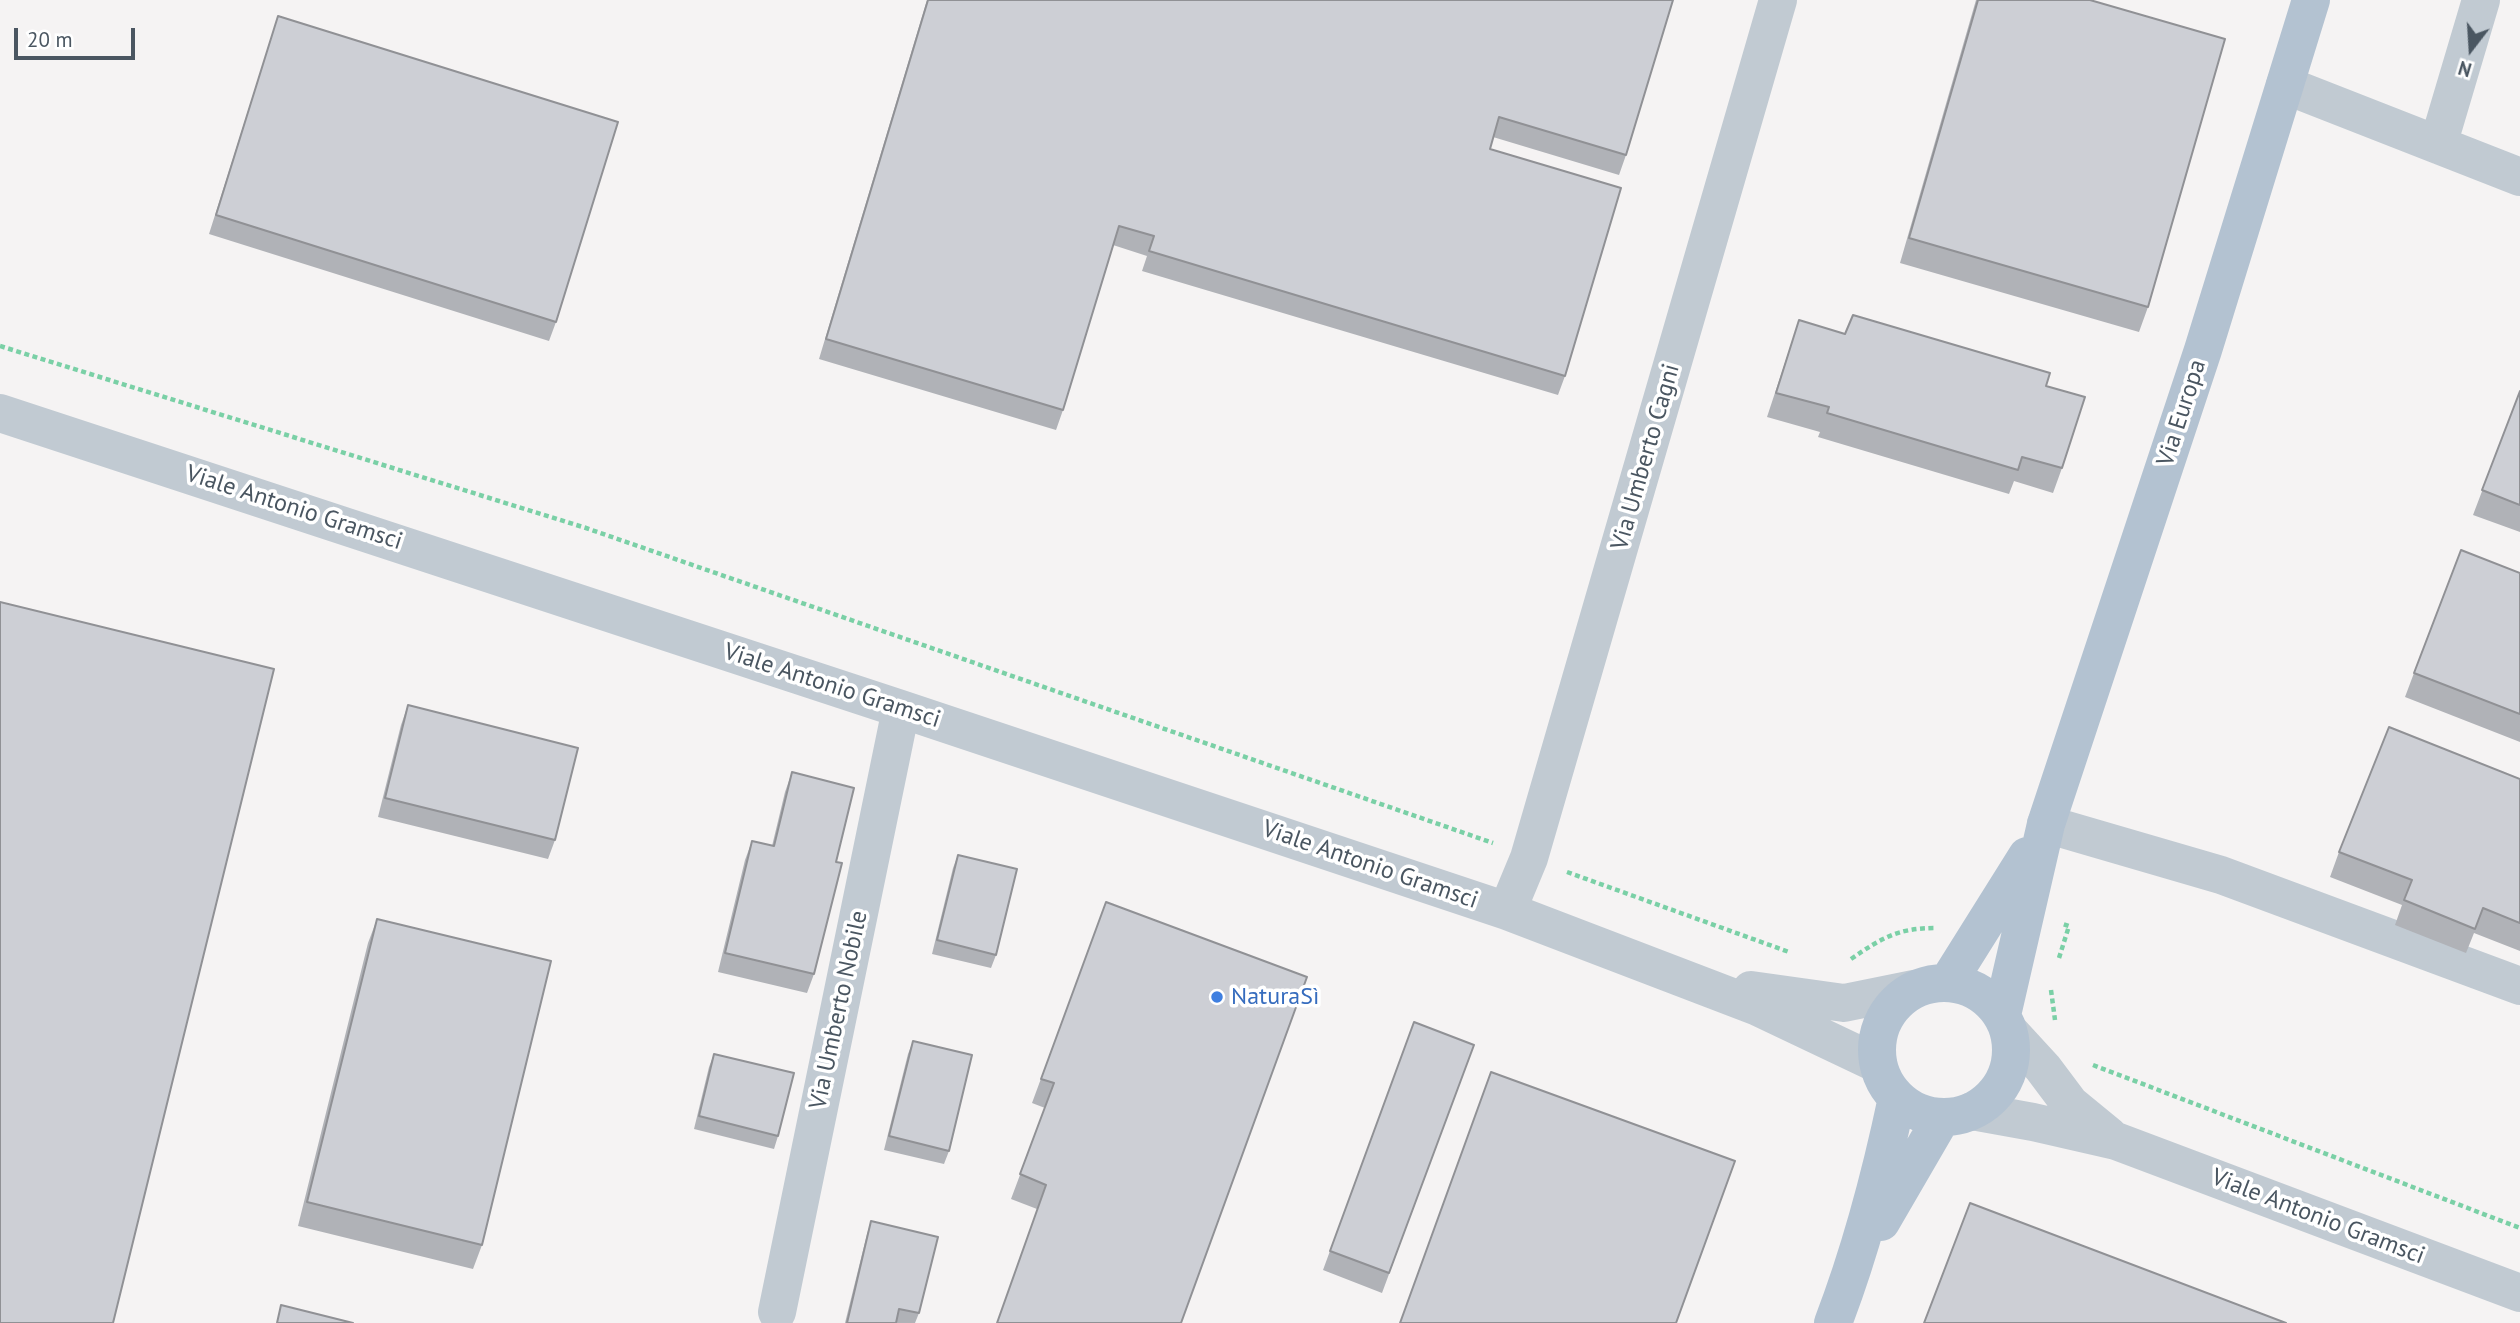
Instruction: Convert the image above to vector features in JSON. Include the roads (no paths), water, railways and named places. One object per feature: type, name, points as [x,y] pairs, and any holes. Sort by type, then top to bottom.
[{"type":"main road","name":"Via Europa","points":[[2006,1023],[2025,913],[2046,824],[2203,350],[2311,0]]},
{"type":"main road","name":"Via Europa","points":[[1931,986],[2005,895],[2046,824]]},
{"type":"main road","points":[[1931,986],[1969,987],[1988,999],[2006,1023],[2011,1050],[2008,1069],[2001,1086],[1988,1101],[1957,1114],[1910,1108],[1897,1098],[1885,1082],[1878,1064],[1877,1041],[1883,1021],[1895,1003],[1931,986]]},
{"type":"main road","points":[[1833,1323],[1852,1273],[1884,1158],[1897,1098]]},
{"type":"main road","points":[[1852,1273],[1957,1114]]},
{"type":"street","name":"Via Umberto Cagni","points":[[1507,911],[1529,858],[1778,0]]},
{"type":"street","points":[[2438,145],[2482,0]]},
{"type":"street","points":[[2285,85],[2520,177]]},
{"type":"street","name":"Viale Antonio Gramsci","points":[[0,413],[1507,911],[1758,1007],[1878,1064]]},
{"type":"street","name":"Via Umberto Nobile","points":[[777,1312],[901,709]]},
{"type":"street","points":[[2046,824],[2221,874],[2520,986]]},
{"type":"street","name":"Viale Antonio Gramsci","points":[[1660,970],[1760,992],[1844,1003],[1931,986]]},
{"type":"street","name":"Viale Antonio Gramsci","points":[[2006,1023],[2070,1104],[2116,1141]]},
{"type":"street","name":"Viale Antonio Gramsci","points":[[1957,1114],[2033,1122],[2116,1141],[2520,1293]]},
{"type":"place","name":"NaturaSì","points":[[1217,997]]}]
